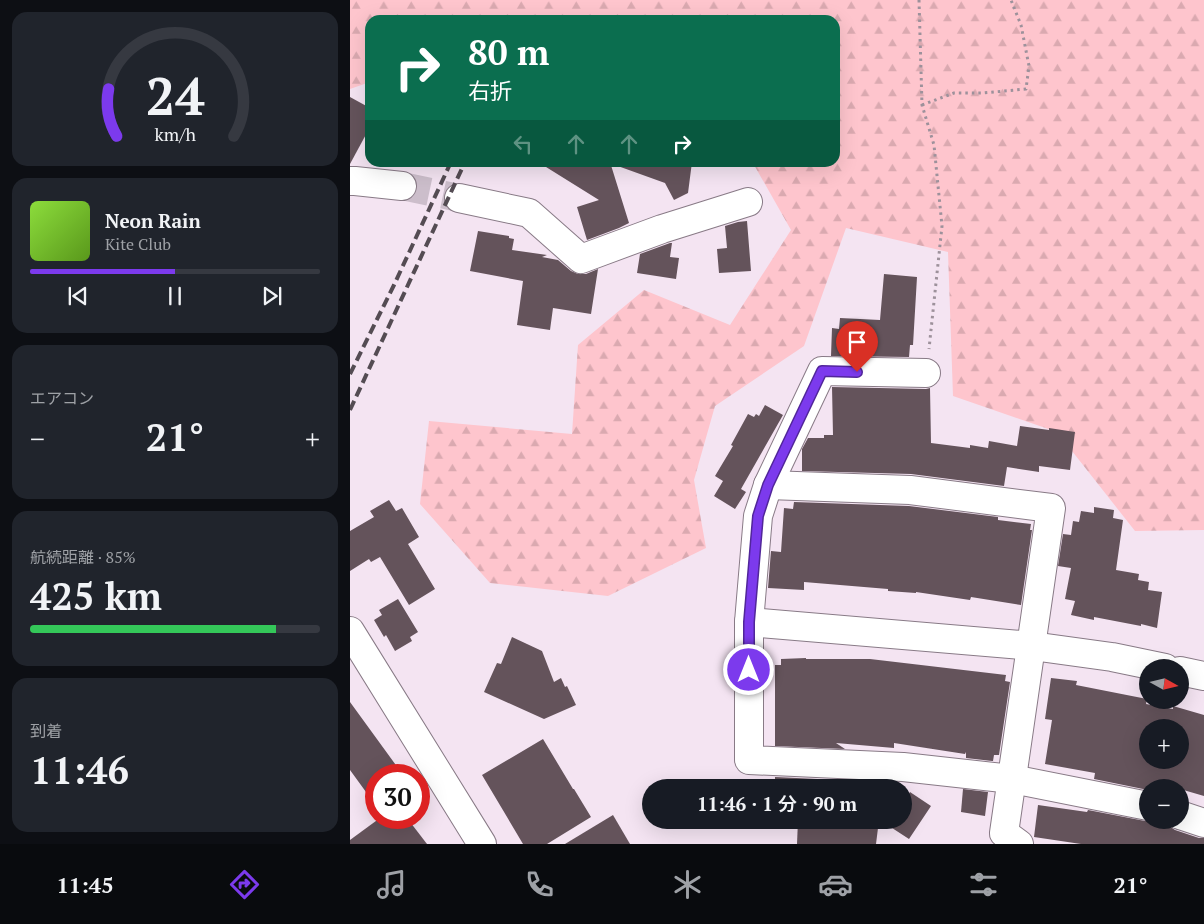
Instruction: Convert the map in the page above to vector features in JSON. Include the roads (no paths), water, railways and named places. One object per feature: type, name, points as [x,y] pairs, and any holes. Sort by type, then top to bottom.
[{"type":"street","points":[[350,181],[402,186]]},
{"type":"street","points":[[459,198],[529,213],[581,259],[662,229],[748,202]]},
{"type":"street","points":[[926,373],[822,371],[768,485],[758,516],[749,622],[748,760],[903,767],[1012,779],[1139,804]]},
{"type":"street","points":[[768,485],[910,490],[1051,508],[1004,833],[1019,844]]},
{"type":"street","points":[[749,622],[1032,646],[1112,656],[1139,662]]},
{"type":"street","points":[[350,631],[482,844]]},
{"type":"street","points":[[1189,673],[1204,676]]},
{"type":"street","points":[[1189,818],[1204,822]]},
{"type":"tunnel","points":[[402,186],[459,198]]},
{"type":"railway","points":[[350,374],[449,167]]},
{"type":"railway","points":[[350,410],[463,167]]}]
